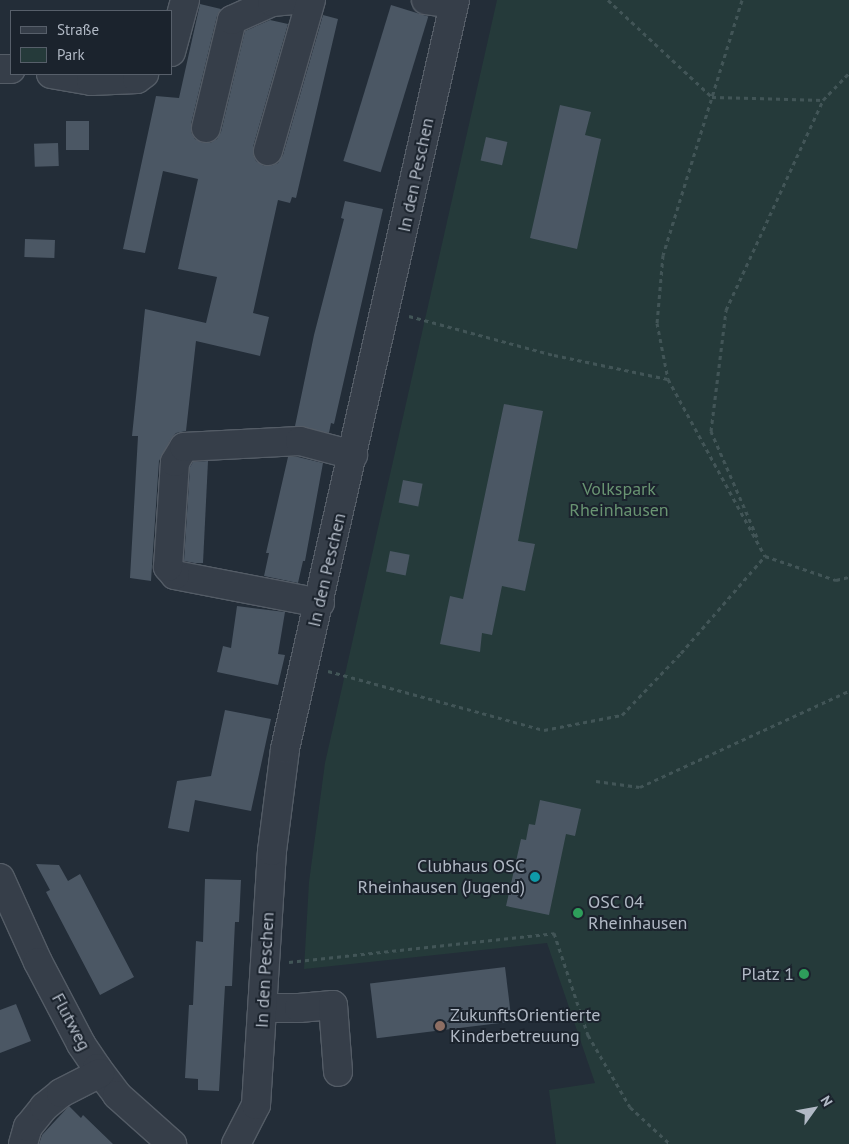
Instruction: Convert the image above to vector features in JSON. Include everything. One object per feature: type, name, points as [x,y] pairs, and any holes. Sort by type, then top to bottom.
[{"type":"street","points":[[172,48],[185,0]]},
{"type":"street","points":[[206,128],[232,20],[272,2],[296,0]]},
{"type":"street","points":[[268,150],[311,0]]},
{"type":"street","points":[[426,0],[454,2]]},
{"type":"street","name":"In den Peschen","points":[[236,1144],[256,1105],[272,851],[285,749],[320,603],[454,2]]},
{"type":"street","points":[[57,75],[91,81],[141,76]]},
{"type":"street","points":[[320,603],[175,575],[168,567],[175,462],[184,447],[300,440],[353,455]]},
{"type":"street","name":"Flutweg","points":[[0,878],[38,962],[81,1044],[117,1095],[172,1144]]},
{"type":"street","points":[[263,1008],[299,1008],[332,1004],[338,1072]]},
{"type":"street","points":[[23,1144],[28,1127],[44,1106],[61,1093],[100,1073]]},
{"type":"path","points":[[608,0],[712,97],[823,100]]},
{"type":"path","points":[[742,0],[663,255],[657,323],[668,379],[765,556],[836,580],[849,577]]},
{"type":"path","points":[[765,556],[712,431],[726,310],[823,100],[849,73]]},
{"type":"path","points":[[386,310],[554,355],[668,379]]},
{"type":"path","points":[[305,665],[544,730],[622,715],[681,654],[765,556]]},
{"type":"path","points":[[596,781],[640,787],[849,691]]},
{"type":"path","points":[[265,964],[554,933],[588,1035],[630,1107],[670,1144]]},
{"type":"green space","name":"Volkspark Rheinhausen","points":[[497,0],[849,0],[849,1144],[556,1144],[549,1090],[595,1083],[547,943],[304,969],[309,882],[325,763]]},
{"type":"building","points":[[200,4],[221,9],[217,16],[191,124],[191,132],[195,139],[203,143],[210,143],[217,139],[221,132],[245,31],[270,20],[288,24],[253,147],[256,161],[264,166],[278,163],[283,155],[323,15],[338,19],[296,198],[292,197],[290,203],[278,200],[253,313],[269,317],[260,356],[196,341],[186,431],[176,433],[159,461],[151,581],[130,578],[138,436],[132,436],[145,309],[206,323],[217,277],[178,269],[198,179],[163,171],[145,253],[123,249],[156,96],[179,98]]},
{"type":"building","points":[[391,5],[428,16],[381,172],[343,161]]},
{"type":"building","points":[[560,105],[591,112],[585,135],[601,139],[577,249],[530,238]]},
{"type":"building","points":[[66,121],[89,121],[89,150],[66,150]]},
{"type":"building","points":[[486,137],[507,142],[502,165],[481,160]]},
{"type":"building","points":[[58,143],[59,166],[35,167],[34,144]]},
{"type":"building","points":[[345,201],[383,209],[334,424],[331,423],[329,433],[295,426],[314,335],[344,219],[341,218]]},
{"type":"building","points":[[25,239],[55,240],[54,258],[24,257]]},
{"type":"building","points":[[504,404],[543,411],[518,541],[535,544],[525,591],[502,586],[492,635],[482,633],[480,652],[440,644],[450,596],[463,599]]},
{"type":"building","points":[[288,457],[298,457],[323,463],[305,561],[303,561],[298,583],[264,576],[269,553],[266,553]]},
{"type":"building","points":[[208,461],[203,563],[184,561],[190,467],[193,462]]},
{"type":"building","points":[[403,480],[423,484],[418,506],[399,503]]},
{"type":"building","points":[[390,551],[410,555],[406,575],[386,572]]},
{"type":"building","points":[[237,606],[285,612],[278,654],[285,655],[278,685],[217,672],[223,646],[231,648]]},
{"type":"building","points":[[225,710],[271,719],[251,811],[195,800],[189,832],[168,828],[177,781],[211,776]]},
{"type":"building","name":"Clubhaus OSC Rheinhausen (Jugend)","points":[[540,800],[581,809],[575,836],[566,834],[549,915],[506,906],[521,839],[526,840],[529,824],[535,825]]},
{"type":"building","points":[[36,864],[59,865],[68,881],[80,874],[134,977],[100,995],[46,892],[50,890]]},
{"type":"building","points":[[205,879],[241,880],[239,922],[235,922],[232,986],[225,986],[219,1091],[198,1090],[198,1079],[185,1078],[189,1005],[193,1005],[196,941],[203,942]]},
{"type":"building","points":[[505,967],[512,1022],[377,1038],[370,984]]},
{"type":"building","points":[[16,1004],[31,1041],[0,1053],[0,1010]]},
{"type":"building","points":[[69,1106],[81,1118],[83,1115],[113,1144],[39,1144],[42,1135]]},
{"type":"place","name":"Clubhaus OSC Rheinhausen (Jugend)","points":[[535,877]]},
{"type":"place","name":"OSC 04 Rheinhausen","points":[[578,913]]},
{"type":"place","name":"Platz 1","points":[[804,974]]},
{"type":"place","name":"ZukunftsOrientierte Kinderbetreuung","points":[[440,1026]]}]
